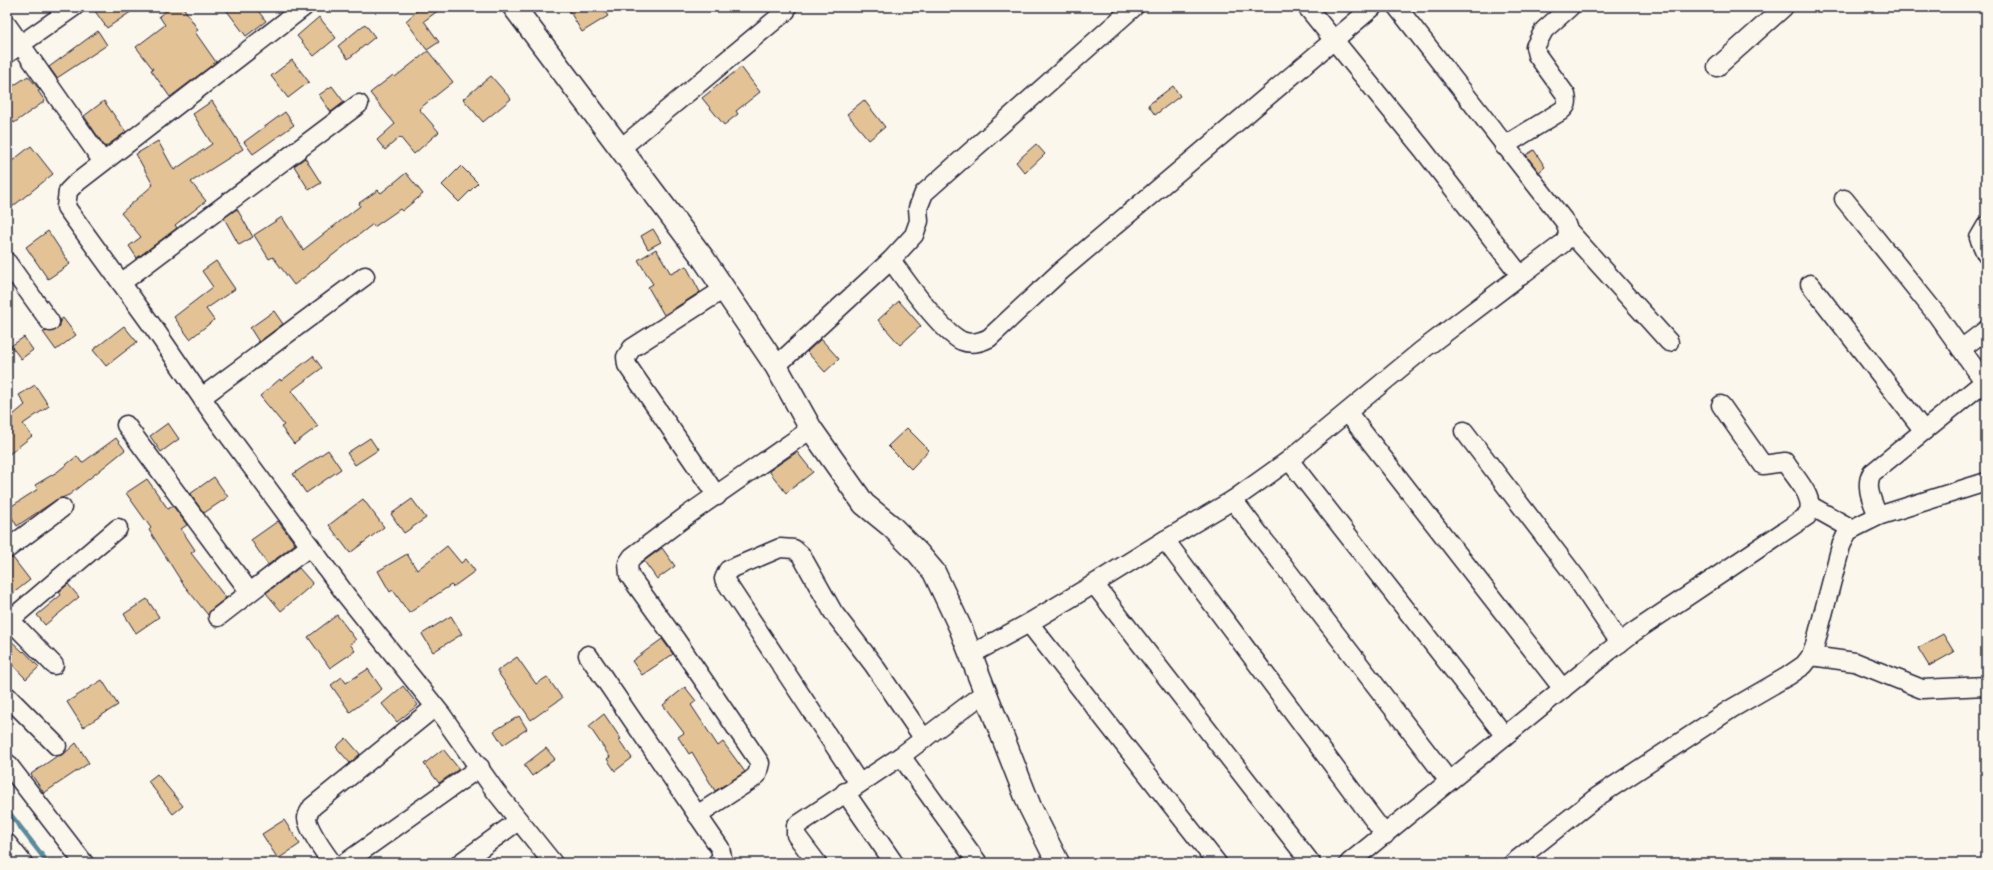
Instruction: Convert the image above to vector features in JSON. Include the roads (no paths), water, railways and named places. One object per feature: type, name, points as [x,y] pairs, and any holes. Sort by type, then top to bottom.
[{"type":"street","points":[[14,49],[74,7]]},
{"type":"street","points":[[304,7],[103,162],[68,191],[66,207],[310,546],[359,612],[435,707],[518,821],[552,863]]},
{"type":"street","points":[[514,7],[621,148],[724,289],[776,366],[811,429],[864,504],[891,526],[918,553],[934,572],[960,627],[984,693],[1030,807],[1058,863]]},
{"type":"street","points":[[776,366],[891,260],[914,236],[918,221],[918,208],[924,193],[1134,7]]},
{"type":"street","points":[[1307,7],[1421,147],[1521,276]]},
{"type":"street","points":[[891,260],[915,293],[949,331],[962,341],[971,343],[980,342],[989,338],[1061,271],[1373,7]]},
{"type":"street","points":[[1397,7],[1504,146],[1565,222],[1569,231],[1669,342]]},
{"type":"street","points":[[1504,146],[1561,111],[1568,102],[1566,95],[1537,55],[1535,47],[1544,30],[1552,21],[1570,7]]},
{"type":"street","points":[[1717,67],[1784,7]]},
{"type":"street","points":[[621,148],[786,11]]},
{"type":"street","points":[[7,25],[14,49],[103,162]]},
{"type":"street","points":[[121,283],[359,104]]},
{"type":"street","points":[[1844,199],[1937,315],[1985,383],[1888,460],[1869,477],[1869,489],[1878,516]]},
{"type":"street","points":[[1986,226],[1979,238],[1986,254]]},
{"type":"street","points":[[970,655],[1030,623],[1233,500],[1289,460],[1348,413],[1421,351],[1562,244],[1567,238],[1569,231]]},
{"type":"street","points":[[7,262],[50,322]]},
{"type":"street","points":[[202,397],[364,276]]},
{"type":"street","points":[[1810,284],[1924,431]]},
{"type":"street","points":[[717,496],[627,365],[626,358],[632,348],[724,289]]},
{"type":"street","points":[[1961,349],[1986,330]]},
{"type":"street","points":[[1349,863],[1620,643],[1807,516],[1811,506],[1808,497],[1785,462],[1763,465],[1721,405]]},
{"type":"street","points":[[1348,413],[1563,689]]},
{"type":"street","points":[[126,425],[249,591]]},
{"type":"street","points":[[698,815],[751,780],[756,774],[760,763],[676,640],[629,575],[628,568],[632,557],[811,429]]},
{"type":"street","points":[[1464,431],[1577,579],[1620,643]]},
{"type":"street","points":[[1289,460],[1506,736]]},
{"type":"street","points":[[1513,863],[1597,797],[1731,709],[1804,665],[1811,656],[1844,537],[1852,529],[1878,516],[1986,482]]},
{"type":"street","points":[[1233,500],[1449,781]]},
{"type":"street","points":[[1811,506],[1852,529]]},
{"type":"street","points":[[7,549],[62,508]]},
{"type":"street","points":[[54,665],[9,619],[118,528]]},
{"type":"street","points":[[1165,540],[1385,835]]},
{"type":"street","points":[[218,617],[249,591],[310,546]]},
{"type":"street","points":[[894,863],[852,788],[724,579],[728,570],[765,553],[780,548],[794,549],[801,555],[833,612],[885,682],[924,739]]},
{"type":"street","points":[[1094,584],[1311,863]]},
{"type":"street","points":[[1030,623],[1217,863]]},
{"type":"street","points":[[588,655],[720,848],[722,857],[717,863]]},
{"type":"street","points":[[1811,656],[1855,662],[1922,689],[1986,686]]},
{"type":"street","points":[[817,863],[796,835],[796,826],[901,756],[984,693]]},
{"type":"street","points":[[7,696],[57,746]]},
{"type":"street","points":[[332,863],[309,826],[307,819],[308,813],[312,807],[435,707]]},
{"type":"street","points":[[901,756],[978,863]]},
{"type":"street","points":[[7,763],[84,863]]},
{"type":"street","points":[[345,863],[480,767]]},
{"type":"street","points":[[460,863],[518,821]]},
{"type":"street","points":[[8,848],[23,863]]},
{"type":"waterway","points":[[7,810],[48,863]]}]
